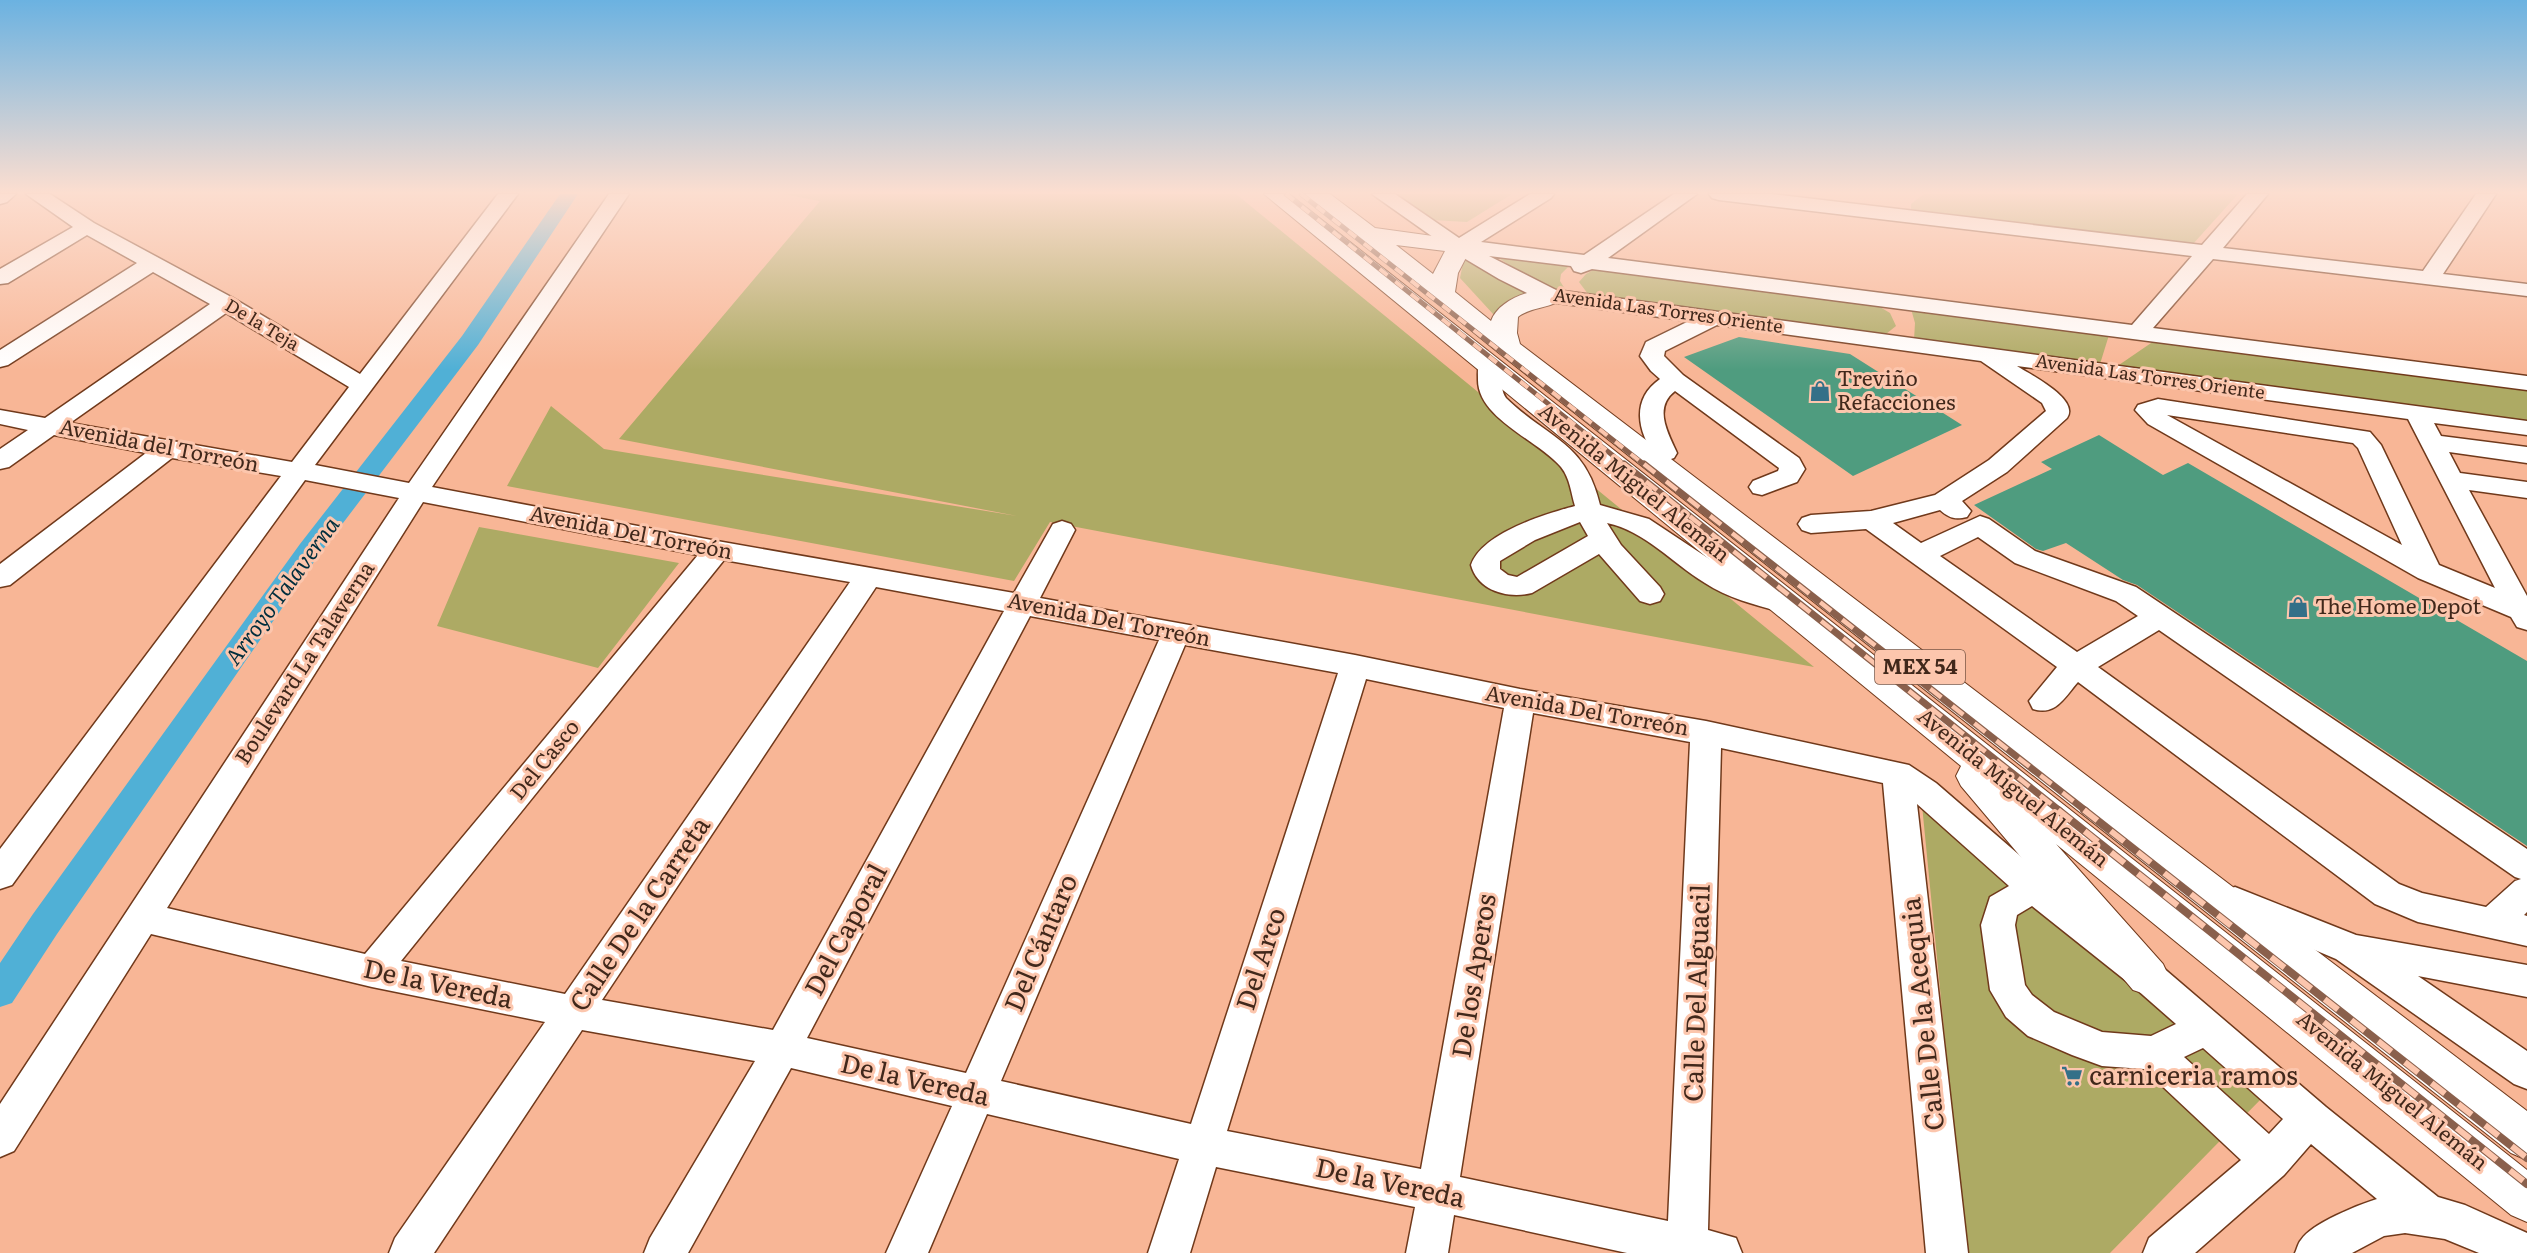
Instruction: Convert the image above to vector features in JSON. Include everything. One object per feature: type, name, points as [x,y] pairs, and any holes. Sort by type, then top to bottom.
[{"type":"highway","name":"Avenida Miguel Alemán","points":[[1355,252],[1498,356],[1782,602],[2527,1199]]},
{"type":"highway","name":"Avenida Miguel Alemán","points":[[1391,252],[1442,294],[1498,356],[1668,457],[2200,886],[2527,1138]]},
{"type":"highway","points":[[1442,294],[1446,273],[1457,252]]},
{"type":"highway","points":[[1498,356],[1502,323],[1506,313],[1523,303],[1551,296]]},
{"type":"highway","points":[[1920,714],[2148,977]]},
{"type":"street","points":[[0,278],[44,252]]},
{"type":"street","name":"De la Teja","points":[[131,252],[225,303],[362,385]]},
{"type":"street","points":[[0,874],[308,473],[362,385],[463,252]]},
{"type":"street","name":"Boulevard La Talaverna","points":[[0,1138],[142,917],[403,489],[576,252]]},
{"type":"street","name":"Avenida Las Torres Oriente","points":[[1471,252],[1510,276],[1551,296],[2527,428]]},
{"type":"street","name":"Avenida Las Torres Oriente","points":[[1512,252],[2527,383]]},
{"type":"street","points":[[1594,303],[1579,293],[1573,286],[1573,279],[1577,270],[1602,252]]},
{"type":"street","points":[[2137,333],[2207,252]]},
{"type":"street","points":[[2211,252],[2527,290]]},
{"type":"street","points":[[2429,278],[2446,252]]},
{"type":"street","points":[[0,360],[151,264]]},
{"type":"street","points":[[1877,299],[1897,312],[1903,320],[1903,329],[1897,335],[1879,341]]},
{"type":"street","points":[[0,461],[225,303]]},
{"type":"street","points":[[1713,319],[1661,342],[1654,347],[1652,356],[1654,361],[1676,380],[1790,464],[1792,469],[1788,476],[1762,487]]},
{"type":"street","points":[[1811,524],[1870,520],[1944,501],[1998,466],[2058,413],[2058,408],[2050,398],[1984,355]]},
{"type":"street","points":[[1498,356],[1491,393],[1507,411],[1566,458],[1576,470],[1583,487],[1588,511],[1602,540],[1650,594]]},
{"type":"street","points":[[1668,457],[1650,417],[1652,402],[1656,394],[1676,380]]},
{"type":"street","points":[[2428,571],[2368,445],[2361,437],[2164,406],[2152,406],[2147,410],[2157,419],[2428,571],[2522,602]]},
{"type":"street","points":[[2417,413],[2452,480],[2522,602]]},
{"type":"street","name":"Avenida del Torreón","points":[[0,417],[308,473]]},
{"type":"street","points":[[2432,442],[2527,455]]},
{"type":"street","points":[[0,578],[167,449]]},
{"type":"street","name":"Avenida Del Torreón","points":[[308,473],[1354,666],[1520,700],[1706,733],[1898,774]]},
{"type":"street","points":[[2452,480],[2527,490]]},
{"type":"street","points":[[1944,501],[2025,557],[2116,590],[2160,617],[2527,867]]},
{"type":"street","points":[[1602,540],[1522,586],[1506,586],[1497,583],[1489,575],[1487,560],[1495,551],[1588,511],[1633,520],[1658,534],[1713,576],[1742,591],[1782,602]]},
{"type":"street","points":[[1870,520],[2153,719],[2387,894],[2418,907],[2527,931]]},
{"type":"street","points":[[1919,555],[1980,525]]},
{"type":"street","name":"Del Caporal","points":[[665,1253],[782,1049],[1062,530]]},
{"type":"street","name":"Del Casco","points":[[372,971],[717,550]]},
{"type":"street","name":"Calle De la Carreta","points":[[410,1253],[869,576]]},
{"type":"street","points":[[2044,700],[2076,666],[2160,617]]},
{"type":"street","name":"Del Cántaro","points":[[907,1253],[1176,633]]},
{"type":"street","name":"Del Arco","points":[[1169,1253],[1354,666]]},
{"type":"street","name":"De los Aperos","points":[[1427,1253],[1520,700]]},
{"type":"street","name":"Calle Del Alguacil","points":[[1698,1250],[1706,733]]},
{"type":"street","points":[[1898,774],[1925,792],[2034,888],[2148,977],[2312,1120],[2426,1212]]},
{"type":"street","name":"Calle De la Acequia","points":[[1898,774],[1947,1253]]},
{"type":"street","points":[[2200,886],[2348,948],[2527,1072]]},
{"type":"street","points":[[2034,888],[2002,907],[1998,926],[2008,990],[2019,1006],[2041,1023],[2102,1049],[2152,1053],[2204,1027]]},
{"type":"street","points":[[2491,924],[2527,891]]},
{"type":"street","name":"De la Vereda","points":[[142,917],[372,971],[574,1012],[782,1049],[1202,1145],[1438,1192],[1698,1250]]},
{"type":"street","points":[[2348,948],[2527,981]]},
{"type":"street","points":[[2152,1053],[2271,1161]]},
{"type":"street","points":[[2164,1253],[2271,1161],[2300,1128],[2312,1120]]},
{"type":"street","points":[[2316,1253],[2362,1224],[2381,1216],[2426,1212],[2456,1221],[2523,1253]]},
{"type":"shaded area","points":[[777,252],[1307,252],[1814,667],[1050,522],[1014,581],[507,486],[551,406],[604,449],[1017,516],[619,439]]},
{"type":"shaded area","points":[[1465,253],[1533,293],[1510,299],[1494,315],[1460,278]]},
{"type":"shaded area","points":[[1494,255],[1570,265],[1561,274],[1560,281],[1568,294],[1550,292]]},
{"type":"shaded area","points":[[1597,268],[1875,304],[1890,313],[1896,326],[1886,334],[1878,335],[1591,298],[1579,282],[1586,274]]},
{"type":"shaded area","points":[[1911,309],[2109,335],[2100,364],[1914,340],[1915,323]]},
{"type":"shaded area","points":[[2154,341],[2527,389],[2527,422],[2116,367]]},
{"type":"shaded area","points":[[479,527],[679,563],[598,668],[437,626]]},
{"type":"shaded area","points":[[1922,805],[2262,1098],[2110,1253],[1966,1253]]},
{"type":"building","name":"Treviño Refacciones","points":[[1739,337],[1850,354],[1962,425],[1853,476],[1684,357]]},
{"type":"building","name":"The Home Depot","points":[[2099,435],[2163,475],[2188,463],[2527,661],[2527,846],[2137,585],[2123,580],[2066,543],[2043,551],[2036,549],[1974,505],[2052,469],[2041,462]]},
{"type":"waterway","name":"Arroyo Talaverna","points":[[0,992],[45,924],[309,550],[470,340],[529,252]]},
{"type":"railway","points":[[1359,252],[1626,466]]},
{"type":"railway","points":[[1375,252],[1646,466]]},
{"type":"railway","points":[[1624,464],[2060,811]]},
{"type":"railway","points":[[1644,464],[2086,811]]},
{"type":"railway","points":[[2058,810],[2527,1184]]},
{"type":"railway","points":[[2084,810],[2527,1158]]},
{"type":"place","name":"Treviño Refacciones","points":[[1820,391]]},
{"type":"place","name":"The Home Depot","points":[[2298,607]]},
{"type":"place","name":"carniceria ramos","points":[[2072,1076]]}]
